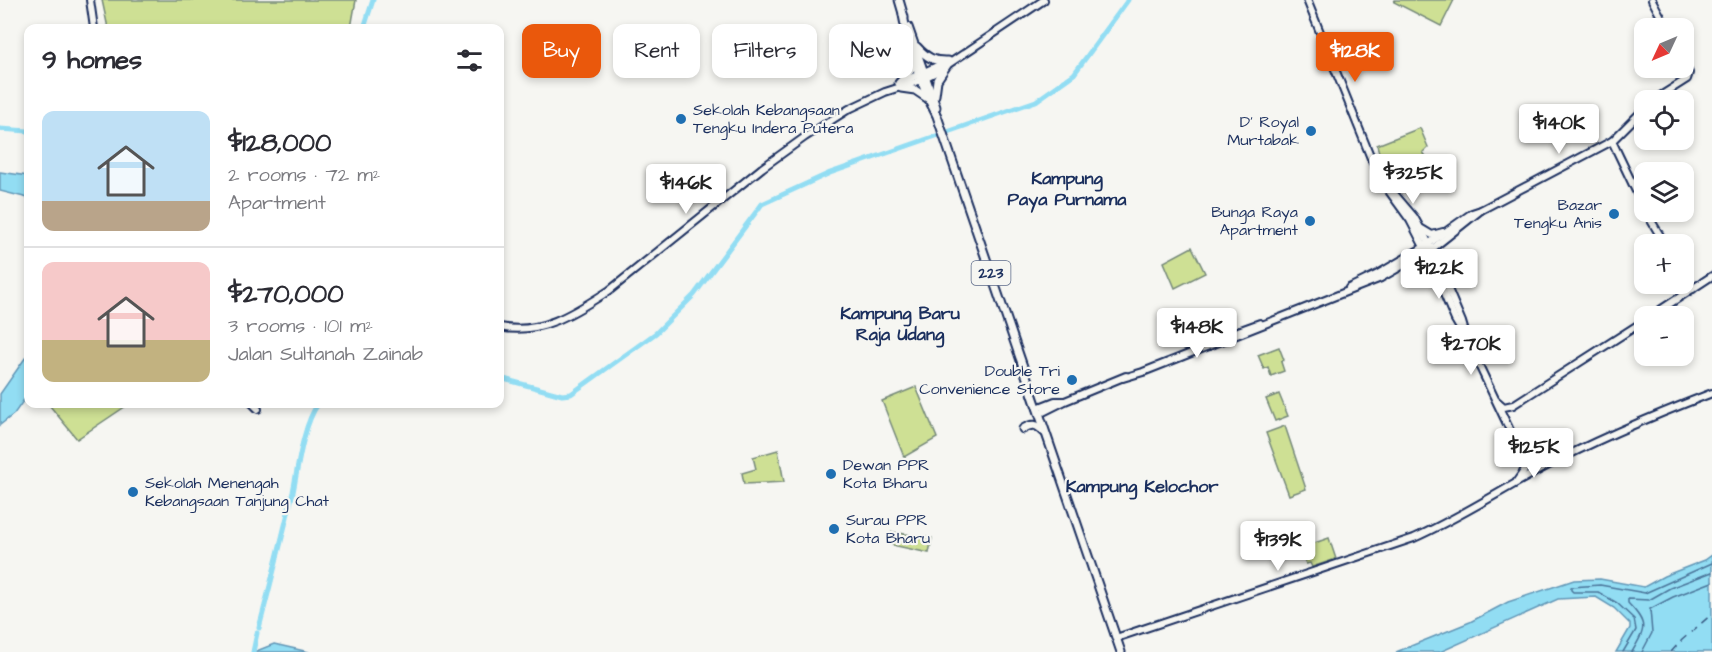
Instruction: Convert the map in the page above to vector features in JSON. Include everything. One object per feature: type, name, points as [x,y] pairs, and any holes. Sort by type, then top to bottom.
[{"type":"main road","points":[[90,0],[93,24]]},
{"type":"main road","points":[[899,0],[907,38],[914,59],[923,75]]},
{"type":"main road","points":[[504,328],[518,330],[544,326],[610,290],[793,146],[849,109],[950,62],[1044,0]]},
{"type":"main road","points":[[1307,0],[1380,177],[1436,261],[1468,342]]},
{"type":"main road","points":[[1652,0],[1662,18]]},
{"type":"main road","points":[[903,15],[915,45],[923,75]]},
{"type":"main road","points":[[915,45],[927,57],[950,62]]},
{"type":"main road","points":[[900,86],[910,71],[914,59]]},
{"type":"main road","points":[[900,86],[915,90],[932,101],[937,80],[950,62]]},
{"type":"main road","name":"223","points":[[923,75],[1120,652]]},
{"type":"main road","points":[[1670,90],[1687,78]]},
{"type":"main road","points":[[1038,411],[1378,280],[1407,264],[1472,213],[1612,141],[1634,119]]},
{"type":"main road","points":[[1612,141],[1634,186]]},
{"type":"main road","points":[[1380,177],[1420,226],[1433,269],[1455,320],[1468,342],[1525,462],[1534,469],[1542,469]]},
{"type":"main road","points":[[1338,294],[1441,242],[1474,218],[1481,210]]},
{"type":"main road","points":[[1420,226],[1432,235],[1448,230]]},
{"type":"main road","points":[[1412,255],[1418,247],[1418,236]]},
{"type":"main road","points":[[1436,261],[1437,249],[1441,242]]},
{"type":"main road","points":[[1407,264],[1422,261],[1433,269]]},
{"type":"main road","points":[[1694,288],[1712,276]]},
{"type":"main road","points":[[1667,306],[1685,294]]},
{"type":"main road","points":[[1496,400],[1504,407],[1513,405],[1634,327]]},
{"type":"main road","points":[[1116,638],[1407,541],[1448,523],[1542,469],[1638,424],[1712,393]]},
{"type":"main road","points":[[1507,426],[1507,414],[1513,405]]},
{"type":"main road","points":[[1023,429],[1031,425],[1038,425],[1046,434]]},
{"type":"main road","points":[[1515,484],[1523,474],[1525,462]]},
{"type":"green space","points":[[102,0],[356,0],[352,24],[107,24]]},
{"type":"green space","points":[[1395,0],[1454,0],[1441,26],[1394,2]]},
{"type":"green space","points":[[1420,128],[1428,147],[1423,152],[1438,175],[1430,181],[1400,192],[1383,168],[1377,145]]},
{"type":"green space","points":[[1192,247],[1205,273],[1175,288],[1164,262]]},
{"type":"green space","points":[[1279,347],[1284,360],[1281,362],[1284,371],[1271,376],[1268,367],[1264,369],[1258,355]]},
{"type":"green space","points":[[916,387],[937,438],[904,457],[882,401]]},
{"type":"green space","points":[[1279,394],[1288,416],[1275,421],[1266,399]]},
{"type":"green space","points":[[52,408],[123,408],[77,439]]},
{"type":"green space","points":[[1285,426],[1306,489],[1289,495],[1266,433]]},
{"type":"green space","points":[[778,450],[784,482],[744,484],[742,473],[756,469],[753,457]]},
{"type":"green space","points":[[892,532],[932,538],[929,553],[892,545]]},
{"type":"green space","points":[[1329,538],[1336,559],[1312,567],[1310,563],[1306,564],[1300,548]]},
{"type":"water","points":[[0,172],[24,175],[24,197],[0,191]]},
{"type":"water","points":[[24,360],[24,400],[14,414],[0,425],[0,394]]},
{"type":"water","points":[[1712,555],[1712,652],[1616,652],[1630,624],[1614,608],[1596,597],[1558,599],[1440,652],[1396,652],[1470,622],[1508,602],[1574,580],[1600,579],[1644,587]]},
{"type":"water","points":[[274,644],[309,652],[254,652]]},
{"type":"waterway","points":[[365,24],[373,0]]},
{"type":"waterway","points":[[504,379],[562,395],[571,394],[656,333],[694,295],[762,204],[830,173],[1036,101],[1074,74],[1128,0]]},
{"type":"waterway","points":[[0,129],[24,131]]},
{"type":"waterway","points":[[259,628],[305,434],[316,408]]},
{"type":"waterway","points":[[253,652],[257,633]]},
{"type":"ferry route","points":[[1671,652],[1712,614]]},
{"type":"place","name":"Sekolah Kebangsaan Tengku Indera Putera","points":[[681,119]]},
{"type":"place","name":"D' Royal Murtabak","points":[[1311,131]]},
{"type":"place","name":"Bazar Tengku Anis","points":[[1614,214]]},
{"type":"place","name":"Bunga Raya Apartment","points":[[1310,221]]},
{"type":"place","name":"Double Tri Convenience Store","points":[[1072,380]]},
{"type":"place","name":"Dewan PPR Kota Bharu","points":[[831,474]]},
{"type":"place","name":"Sekolah Menengah Kebangsaan Tanjung Chat","points":[[133,492]]},
{"type":"place","name":"Surau PPR Kota Bharu","points":[[834,529]]},
{"type":"district","name":"Kampung Paya Purnama","points":[[1067,188]]},
{"type":"district","name":"Kampung Baru Raja Udang","points":[[900,323]]},
{"type":"district","name":"Kampung Kelochor","points":[[1142,486]]}]
